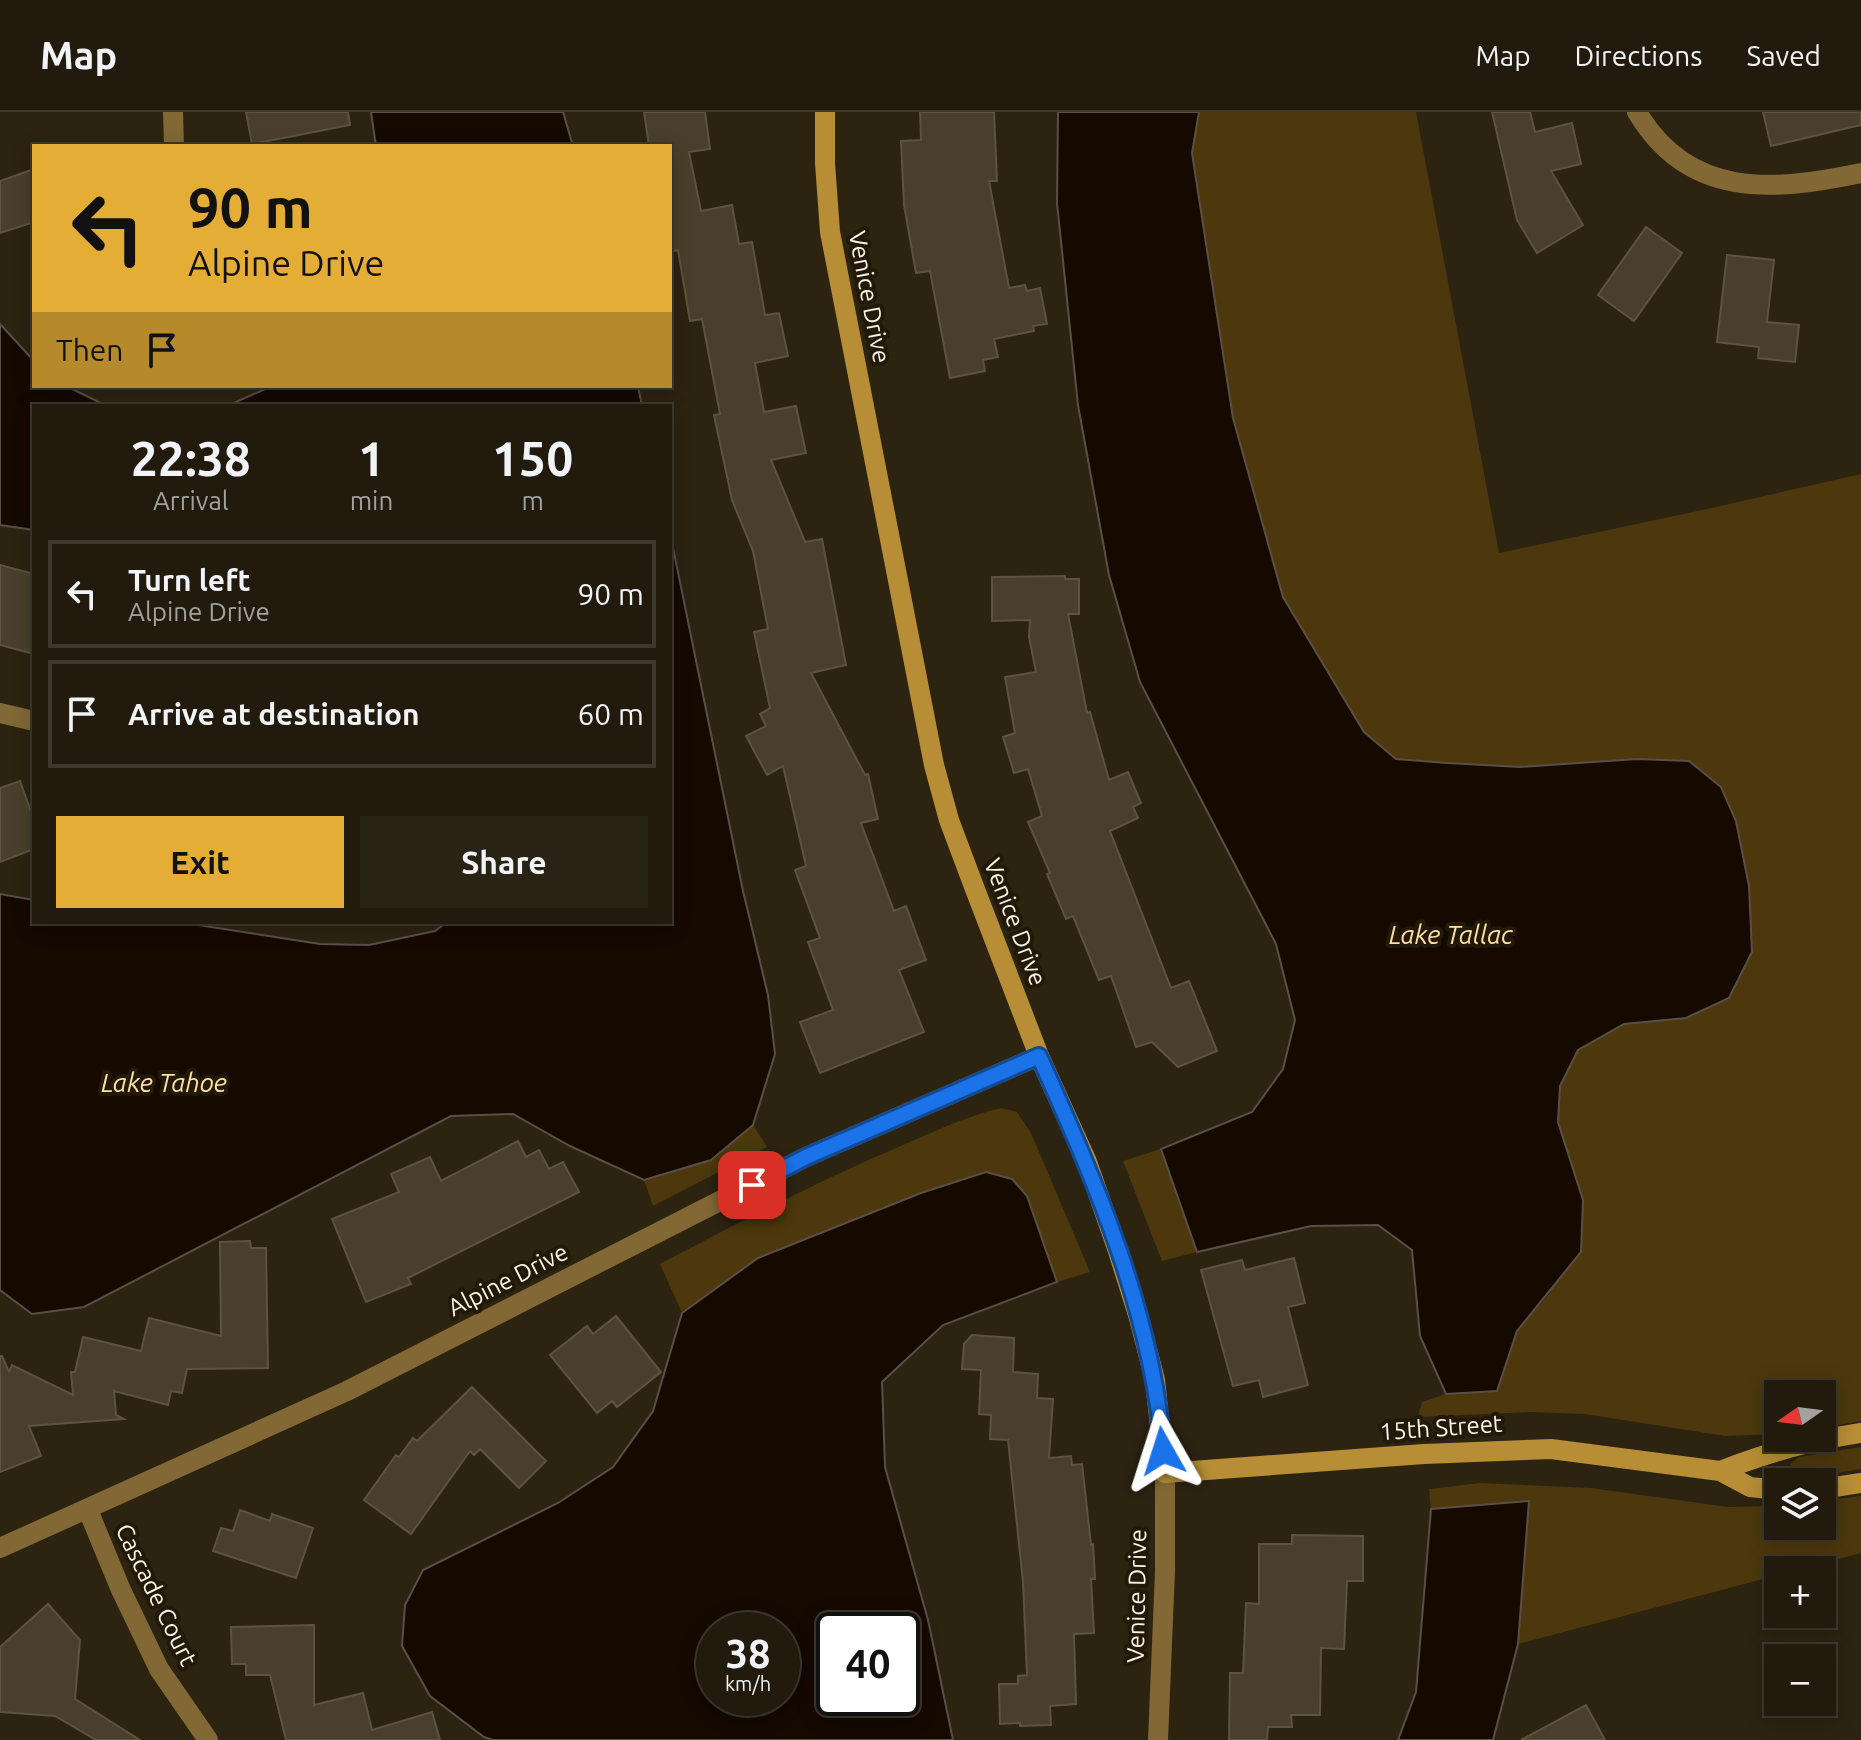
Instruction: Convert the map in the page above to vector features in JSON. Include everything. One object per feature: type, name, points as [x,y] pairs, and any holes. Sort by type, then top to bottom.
[{"type":"street","points":[[173,112],[174,144]]},
{"type":"street","name":"Venice Drive","points":[[825,112],[830,232],[934,765],[949,820],[1039,1056],[1087,1162],[1139,1318],[1155,1380],[1165,1473],[1165,1571],[1158,1740]]},
{"type":"street","points":[[1637,112],[1649,131],[1678,159],[1706,175],[1737,184],[1780,185],[1861,173]]},
{"type":"street","points":[[0,713],[32,721]]},
{"type":"street","name":"Alpine Drive","points":[[0,1548],[347,1391],[806,1157],[1039,1056]]},
{"type":"street","name":"15th Street","points":[[1720,1471],[1786,1447],[1861,1433]]},
{"type":"street","name":"15th Street","points":[[1165,1473],[1538,1449],[1720,1471],[1750,1487],[1764,1488]]},
{"type":"street","points":[[1836,1487],[1861,1483]]},
{"type":"street","name":"Cascade Court","points":[[88,1510],[121,1590],[159,1669],[208,1740]]},
{"type":"shaded area","points":[[1199,112],[1416,112],[1499,553],[1861,474],[1861,1421],[1836,1425],[1836,1380],[1764,1380],[1764,1435],[1725,1436],[1585,1414],[1531,1412],[1418,1417],[1422,1402],[1446,1394],[1497,1391],[1517,1331],[1550,1293],[1583,1199],[1558,1122],[1560,1086],[1578,1050],[1624,1024],[1686,1018],[1752,952],[1749,886],[1736,821],[1721,787],[1689,761],[1637,759],[1520,767],[1396,759],[1364,732],[1283,597],[1233,418],[1192,153]]},
{"type":"shaded area","points":[[1001,1108],[1017,1112],[1031,1133],[1090,1272],[1057,1282],[1027,1196],[986,1172],[921,1193],[758,1258],[682,1313],[660,1264],[841,1172],[951,1124]]},
{"type":"shaded area","points":[[753,1125],[767,1147],[653,1206],[644,1180],[711,1160]]},
{"type":"shaded area","points":[[1161,1149],[1197,1252],[1162,1261],[1123,1161]]},
{"type":"shaded area","points":[[1861,1447],[1861,1469],[1836,1473],[1836,1468],[1791,1468],[1790,1464],[1799,1457]]},
{"type":"shaded area","points":[[1480,1483],[1591,1488],[1728,1507],[1764,1506],[1764,1540],[1836,1540],[1836,1499],[1861,1496],[1861,1553],[1836,1560],[1836,1556],[1764,1556],[1764,1579],[1518,1644],[1528,1502],[1431,1509],[1429,1489]]},
{"type":"water","points":[[371,112],[563,112],[572,144],[376,144]]},
{"type":"water","name":"Lake Tallac","points":[[1058,112],[1199,112],[1192,153],[1233,418],[1283,597],[1364,732],[1396,759],[1520,767],[1637,759],[1689,761],[1721,787],[1736,821],[1749,886],[1752,952],[1729,998],[1686,1018],[1624,1024],[1578,1050],[1560,1086],[1558,1122],[1583,1200],[1581,1252],[1517,1331],[1497,1391],[1446,1394],[1420,1336],[1412,1250],[1378,1225],[1311,1226],[1197,1252],[1161,1149],[1252,1112],[1283,1069],[1295,1020],[1276,944],[1140,682],[1109,575],[1078,405],[1057,203]]},
{"type":"water","points":[[0,324],[32,359],[32,388],[70,388],[103,404],[32,404],[32,530],[0,525]]},
{"type":"water","points":[[268,388],[638,388],[642,404],[232,404]]},
{"type":"water","name":"Lake Tahoe","points":[[672,543],[743,891],[768,995],[775,1054],[753,1125],[711,1160],[644,1180],[570,1146],[513,1114],[451,1116],[84,1307],[32,1314],[0,1290],[0,894],[32,900],[32,924],[192,924],[320,944],[369,945],[435,931],[444,924],[672,924]]},
{"type":"water","points":[[986,1172],[1012,1179],[1027,1196],[1057,1282],[943,1325],[882,1382],[885,1467],[928,1620],[953,1740],[493,1740],[484,1737],[430,1696],[402,1646],[405,1605],[423,1570],[558,1503],[613,1467],[653,1411],[682,1313],[758,1258],[921,1193]]},
{"type":"water","points":[[1529,1501],[1518,1644],[1493,1740],[1398,1740],[1416,1692],[1431,1509]]},
{"type":"building","points":[[246,112],[348,112],[350,125],[252,144]]},
{"type":"building","points":[[644,112],[705,112],[710,149],[689,152],[701,211],[732,205],[739,244],[752,242],[765,315],[779,313],[788,356],[755,363],[764,412],[796,406],[806,453],[771,460],[805,542],[822,539],[846,665],[811,673],[865,775],[868,774],[878,819],[861,823],[894,911],[906,906],[926,960],[899,970],[924,1032],[820,1073],[800,1022],[833,1010],[808,942],[820,938],[795,870],[806,866],[783,766],[767,775],[746,736],[766,726],[760,714],[770,708],[754,632],[768,629],[753,551],[732,500],[714,415],[720,414],[702,319],[690,321],[678,250],[672,252],[672,144],[649,144]]},
{"type":"building","points":[[920,112],[994,112],[997,181],[989,181],[1009,288],[1025,285],[1027,291],[1040,288],[1047,324],[1033,326],[1034,331],[994,339],[998,357],[983,360],[985,371],[950,378],[930,271],[916,273],[904,205],[901,141],[921,140]]},
{"type":"building","points":[[1492,112],[1530,112],[1535,132],[1572,123],[1581,164],[1551,171],[1583,225],[1537,253],[1517,220]]},
{"type":"building","points":[[1763,112],[1861,112],[1861,125],[1771,146]]},
{"type":"building","points":[[32,170],[32,223],[0,233],[0,181]]},
{"type":"building","points":[[1646,227],[1682,253],[1634,321],[1598,295]]},
{"type":"building","points":[[1727,255],[1774,260],[1767,322],[1799,325],[1795,362],[1758,358],[1759,347],[1717,342]]},
{"type":"building","points":[[0,565],[32,573],[32,653],[0,645]]},
{"type":"building","points":[[1065,576],[1065,579],[1079,579],[1079,614],[1068,614],[1087,713],[1090,712],[1109,780],[1128,772],[1141,803],[1133,807],[1138,818],[1110,831],[1171,988],[1189,981],[1217,1051],[1178,1067],[1152,1042],[1136,1047],[1111,976],[1099,980],[1073,916],[1066,919],[1028,822],[1042,816],[1028,769],[1014,773],[1003,737],[1015,733],[1005,677],[1036,672],[1029,637],[1030,620],[992,621],[992,577]]},
{"type":"building","points":[[20,781],[32,814],[32,850],[0,862],[0,788]]},
{"type":"building","points":[[518,1141],[526,1157],[539,1150],[549,1169],[563,1162],[579,1192],[408,1278],[411,1284],[366,1302],[332,1219],[399,1192],[391,1174],[430,1157],[441,1181]]},
{"type":"building","points":[[250,1241],[251,1248],[266,1248],[268,1368],[187,1369],[182,1393],[171,1391],[168,1405],[114,1391],[116,1415],[124,1419],[29,1426],[41,1456],[0,1472],[0,1356],[9,1372],[12,1365],[73,1395],[71,1372],[75,1372],[83,1337],[141,1351],[149,1318],[221,1336],[220,1242]]},
{"type":"building","points":[[1294,1258],[1305,1303],[1288,1307],[1308,1385],[1263,1397],[1259,1380],[1233,1386],[1201,1270],[1242,1260],[1245,1270]]},
{"type":"building","points":[[616,1316],[661,1372],[617,1407],[612,1401],[597,1413],[550,1355],[587,1326],[593,1334]]},
{"type":"building","points":[[972,1335],[1014,1338],[1013,1372],[1038,1374],[1037,1398],[1053,1399],[1049,1458],[1071,1456],[1072,1465],[1082,1464],[1093,1544],[1094,1633],[1074,1634],[1076,1704],[1050,1706],[1051,1725],[1000,1724],[999,1684],[1018,1684],[1018,1676],[1027,1675],[1023,1582],[1008,1440],[990,1439],[991,1415],[979,1414],[981,1370],[962,1369],[964,1344]]},
{"type":"building","points":[[472,1387],[546,1461],[519,1488],[480,1449],[474,1455],[470,1451],[411,1534],[364,1500],[396,1455],[399,1457],[413,1438],[417,1441]]},
{"type":"building","points":[[240,1510],[270,1521],[272,1514],[313,1528],[296,1578],[213,1551],[221,1528],[233,1531]]},
{"type":"building","points":[[1292,1535],[1363,1536],[1363,1581],[1347,1581],[1344,1649],[1321,1648],[1320,1715],[1291,1715],[1292,1727],[1268,1727],[1267,1740],[1229,1740],[1230,1673],[1243,1673],[1246,1603],[1259,1604],[1259,1544],[1292,1544]]},
{"type":"building","points":[[48,1604],[80,1640],[75,1699],[140,1740],[96,1740],[55,1716],[0,1712],[0,1647]]},
{"type":"building","points":[[314,1625],[314,1705],[363,1693],[372,1730],[432,1712],[440,1740],[286,1740],[270,1675],[246,1675],[246,1664],[232,1664],[231,1627]]},
{"type":"building","points":[[1586,1705],[1605,1740],[1521,1740]]},
{"type":"route","points":[[752,1185],[806,1157],[1039,1056],[1087,1162],[1118,1251],[1155,1380],[1163,1451]]}]
